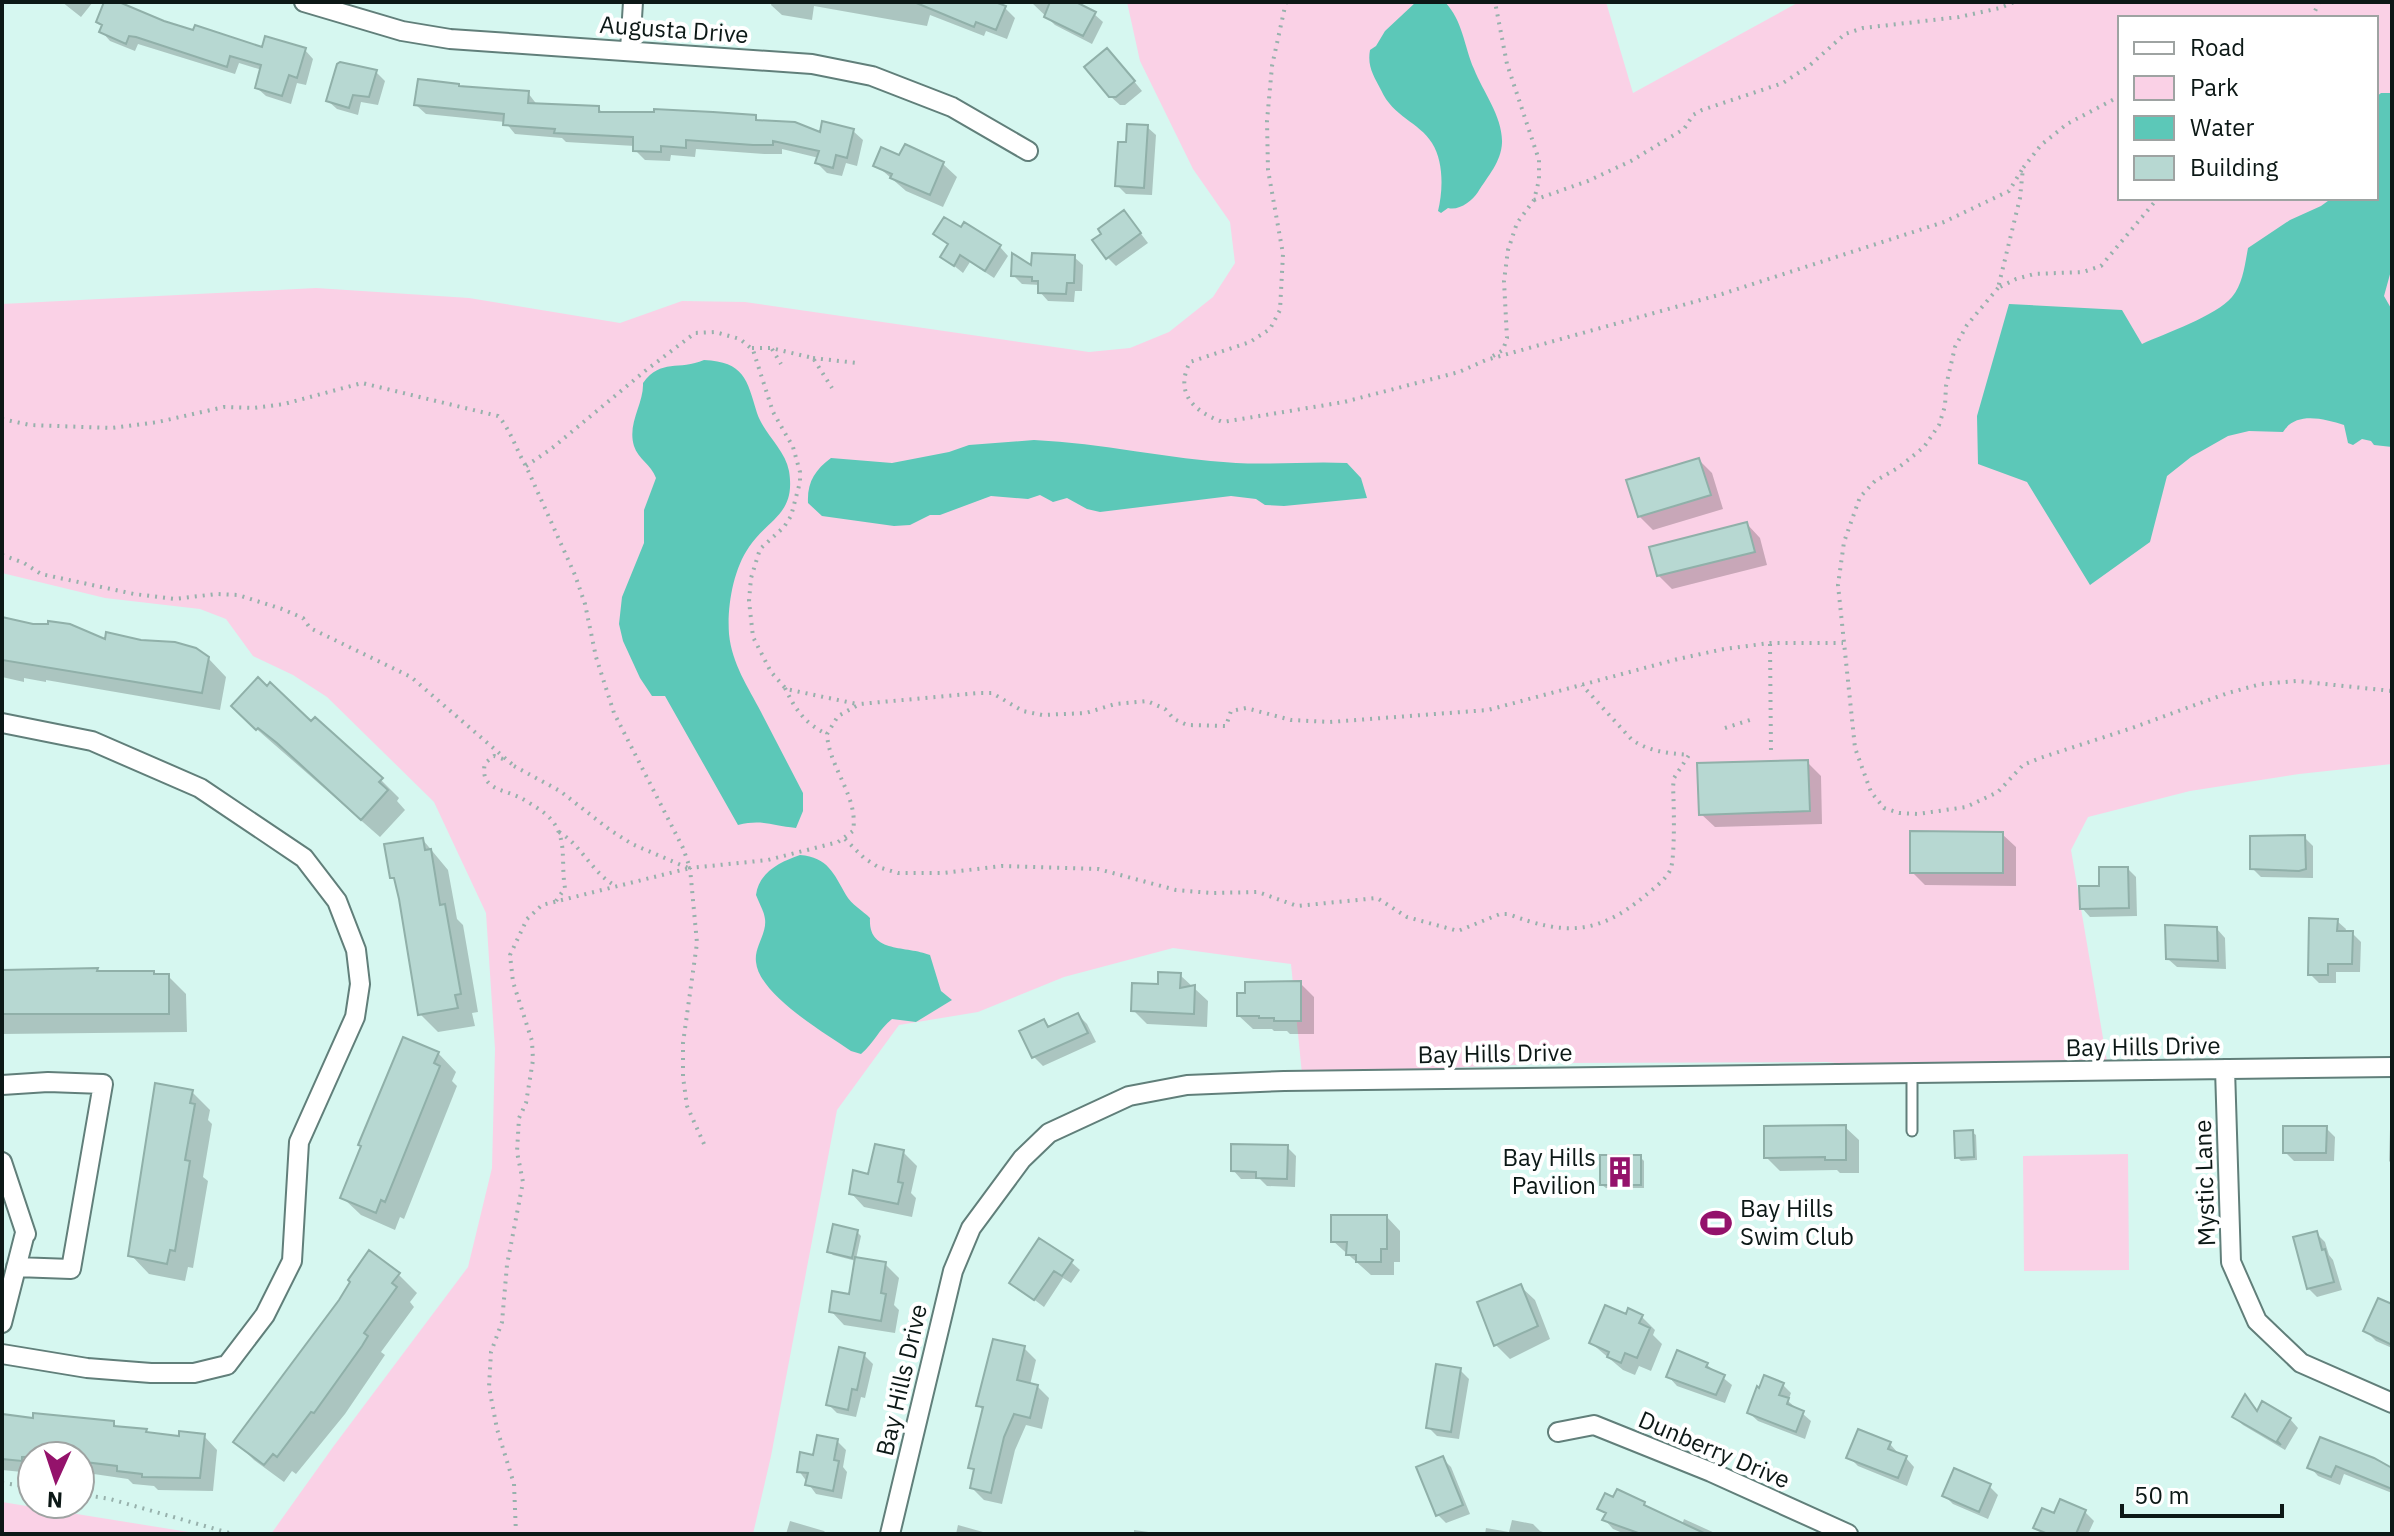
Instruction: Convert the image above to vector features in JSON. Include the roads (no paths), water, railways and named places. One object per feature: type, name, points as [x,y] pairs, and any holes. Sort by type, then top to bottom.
[{"type":"street","name":"Augusta Drive","points":[[304,2],[402,31],[450,39],[812,64],[872,76],[952,107],[1028,151]]},
{"type":"street","points":[[630,50],[633,2]]},
{"type":"street","points":[[2,723],[92,741],[200,788],[304,858],[337,901],[356,950],[360,984],[355,1017],[299,1142],[292,1261],[265,1315],[227,1365],[194,1373],[151,1373],[87,1368],[2,1354]]},
{"type":"street","name":"Bay Hills Drive","points":[[890,1534],[953,1271],[971,1228],[1022,1159],[1049,1133],[1129,1096],[1187,1085],[1228,1083],[2392,1067]]},
{"type":"street","name":"Mystic Lane","points":[[2225,1069],[2231,1262],[2257,1321],[2301,1363],[2392,1403]]},
{"type":"street","points":[[2,1085],[48,1082],[103,1084],[71,1269],[16,1267]]},
{"type":"street","points":[[2,1162],[26,1234],[2,1323]]},
{"type":"street","name":"Dunberry Drive","points":[[1558,1432],[1594,1425],[1711,1472],[1820,1528],[1848,1534]]},
{"type":"lane","points":[[1912,1075],[1912,1131]]},
{"type":"water","points":[[1416,2],[1445,2],[1451,9],[1474,69],[1496,114],[1501,133],[1499,156],[1475,195],[1461,207],[1448,208],[1441,213],[1438,211],[1441,177],[1436,151],[1427,136],[1386,99],[1369,61],[1370,50],[1385,31]]},
{"type":"water","points":[[2392,93],[2392,267],[2384,296],[2392,310],[2392,447],[2374,445],[2362,439],[2353,445],[2348,443],[2344,425],[2311,418],[2295,421],[2283,432],[2249,431],[2228,436],[2191,457],[2167,476],[2150,542],[2090,585],[2027,482],[1978,464],[1977,416],[2009,304],[2122,310],[2142,344],[2215,311],[2236,292],[2248,248],[2290,220],[2329,200],[2378,200],[2378,95]]},
{"type":"water","points":[[704,360],[728,364],[742,374],[760,421],[789,471],[789,497],[785,506],[749,547],[739,566],[730,601],[729,634],[737,665],[803,793],[803,811],[796,828],[761,823],[738,825],[665,696],[652,696],[640,678],[623,641],[619,624],[622,597],[644,543],[644,510],[656,478],[636,451],[632,438],[643,383],[657,370]]},
{"type":"water","points":[[1034,440],[1236,463],[1347,463],[1361,478],[1367,498],[1284,506],[1265,505],[1256,499],[1231,496],[1100,512],[1067,498],[1053,502],[1040,495],[1028,499],[991,496],[940,515],[930,515],[910,525],[894,526],[822,516],[808,503],[813,477],[831,458],[892,463],[969,445]]},
{"type":"water","points":[[800,855],[817,859],[829,868],[848,898],[870,918],[875,938],[890,946],[930,955],[941,991],[952,1000],[916,1022],[892,1019],[861,1054],[851,1051],[781,1000],[760,975],[756,962],[765,919],[756,895],[766,874]]},
{"type":"place","name":"Bay Hills Pavilion","points":[[1620,1172]]},
{"type":"place","name":"Bay Hills Swim Club","points":[[1716,1223]]}]
